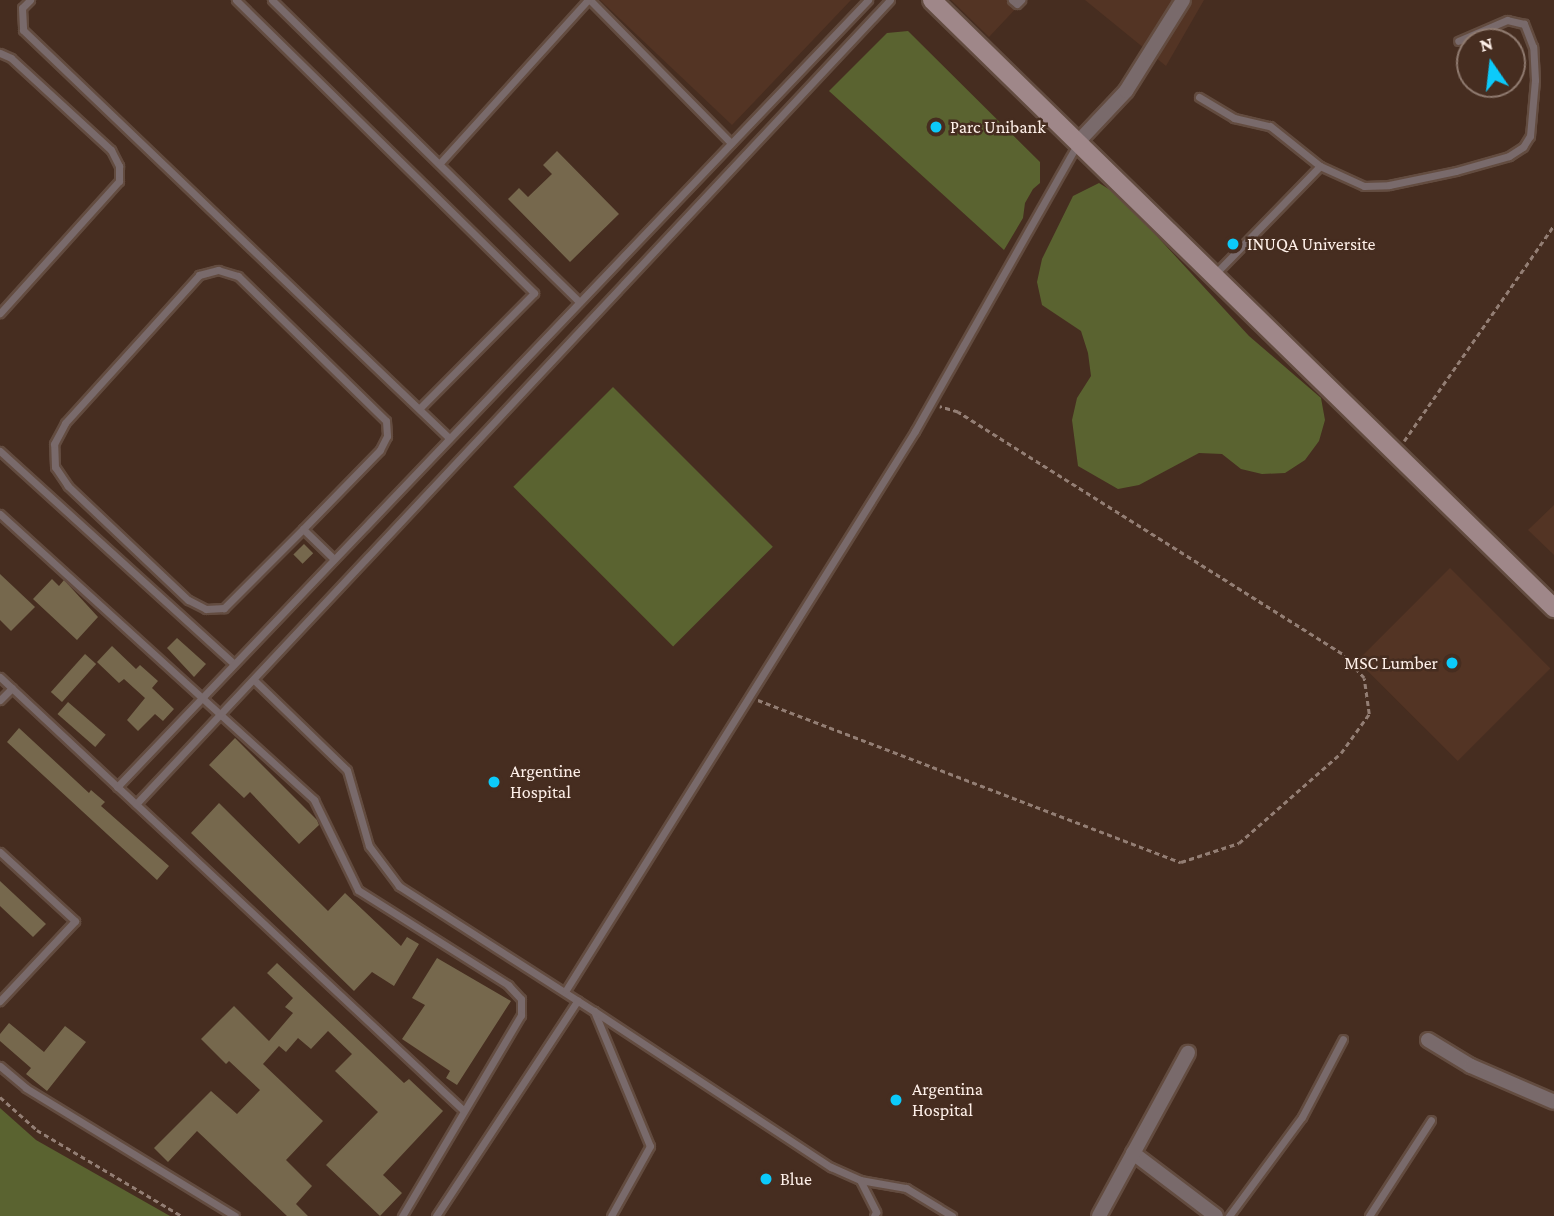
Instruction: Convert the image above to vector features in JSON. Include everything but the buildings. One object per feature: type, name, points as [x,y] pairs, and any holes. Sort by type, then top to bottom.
[{"type":"main road","points":[[934,1],[1554,608]]},
{"type":"street","points":[[1078,142],[1126,91],[1184,0]]},
{"type":"street","points":[[1428,1040],[1471,1066],[1554,1102]]},
{"type":"street","points":[[1099,1216],[1188,1052]]},
{"type":"street","points":[[1133,1153],[1216,1216]]},
{"type":"lane","points":[[30,0],[22,8],[23,30],[449,438]]},
{"type":"lane","points":[[236,0],[534,293],[419,409]]},
{"type":"lane","points":[[272,0],[579,302]]},
{"type":"lane","points":[[440,163],[589,0],[731,143]]},
{"type":"lane","points":[[117,787],[868,0]]},
{"type":"lane","points":[[135,804],[890,0]]},
{"type":"lane","points":[[1012,0],[1017,4],[1021,0]]},
{"type":"lane","points":[[1487,28],[1507,20],[1524,24],[1526,28]]},
{"type":"lane","points":[[1199,97],[1234,118],[1270,126],[1320,166],[1364,186],[1390,186],[1509,156],[1522,147],[1530,136],[1535,80],[1533,47],[1526,29]]},
{"type":"lane","points":[[0,53],[11,58],[111,150],[119,166],[118,181],[0,313]]},
{"type":"lane","points":[[566,990],[930,404],[1078,142]]},
{"type":"lane","points":[[1215,274],[1320,166]]},
{"type":"lane","points":[[218,270],[239,276],[386,421],[387,436],[380,450],[303,528],[224,608],[206,609],[188,600],[68,486],[55,467],[54,444],[65,423],[199,275],[218,270]]},
{"type":"lane","points":[[0,451],[234,664]]},
{"type":"lane","points":[[0,514],[314,800],[358,890],[508,985],[521,999],[521,1015],[402,1216]]},
{"type":"lane","points":[[303,528],[334,559]]},
{"type":"lane","points":[[0,677],[463,1110]]},
{"type":"lane","points":[[254,680],[347,770],[369,846],[399,886],[566,990],[831,1167],[860,1180],[906,1188],[952,1216]]},
{"type":"lane","points":[[0,700],[12,688]]},
{"type":"lane","points":[[0,852],[75,921],[0,1001]]},
{"type":"lane","points":[[436,1216],[578,1000]]},
{"type":"lane","points":[[594,1011],[650,1146],[611,1216]]},
{"type":"lane","points":[[1229,1216],[1302,1117],[1343,1040]]},
{"type":"lane","points":[[0,1066],[26,1088],[235,1216]]},
{"type":"lane","points":[[1369,1216],[1431,1120]]},
{"type":"lane","points":[[860,1180],[876,1212],[874,1216]]},
{"type":"path","points":[[1396,453],[1554,225]]},
{"type":"path","points":[[749,697],[1181,862],[1239,843],[1341,753],[1369,714],[1364,677],[1342,654],[958,412],[930,404]]},
{"type":"path","points":[[0,1097],[37,1130],[182,1216]]},
{"type":"shaded area","points":[[600,0],[851,0],[732,125]]},
{"type":"shaded area","points":[[951,0],[1024,0],[989,37]]},
{"type":"shaded area","points":[[1085,0],[1204,0],[1166,66]]},
{"type":"shaded area","points":[[1554,505],[1554,555],[1528,530]]},
{"type":"shaded area","name":"MSC Lumber","points":[[1450,568],[1550,668],[1458,761],[1357,661]]},
{"type":"green space","name":"Parc Unibank","points":[[908,31],[1040,162],[1040,183],[1025,203],[1023,218],[1004,250],[829,91],[887,33]]},
{"type":"green space","points":[[1099,183],[1120,196],[1249,336],[1321,398],[1325,420],[1319,441],[1305,460],[1285,473],[1262,474],[1241,469],[1222,454],[1199,453],[1139,485],[1118,489],[1078,466],[1072,420],[1077,398],[1091,376],[1088,353],[1081,331],[1042,305],[1037,282],[1042,259],[1073,196]]},
{"type":"green space","points":[[613,387],[773,547],[673,647],[513,487]]},
{"type":"green space","points":[[0,1108],[36,1140],[170,1216],[0,1216]]},
{"type":"place","name":"Parc Unibank","points":[[936,127]]},
{"type":"place","name":"INUQA Universite","points":[[1233,244]]},
{"type":"place","name":"MSC Lumber","points":[[1452,663]]},
{"type":"place","name":"Argentine Hospital","points":[[494,782]]},
{"type":"place","name":"Argentina Hospital","points":[[896,1100]]},
{"type":"place","name":"Blue","points":[[766,1179]]}]
